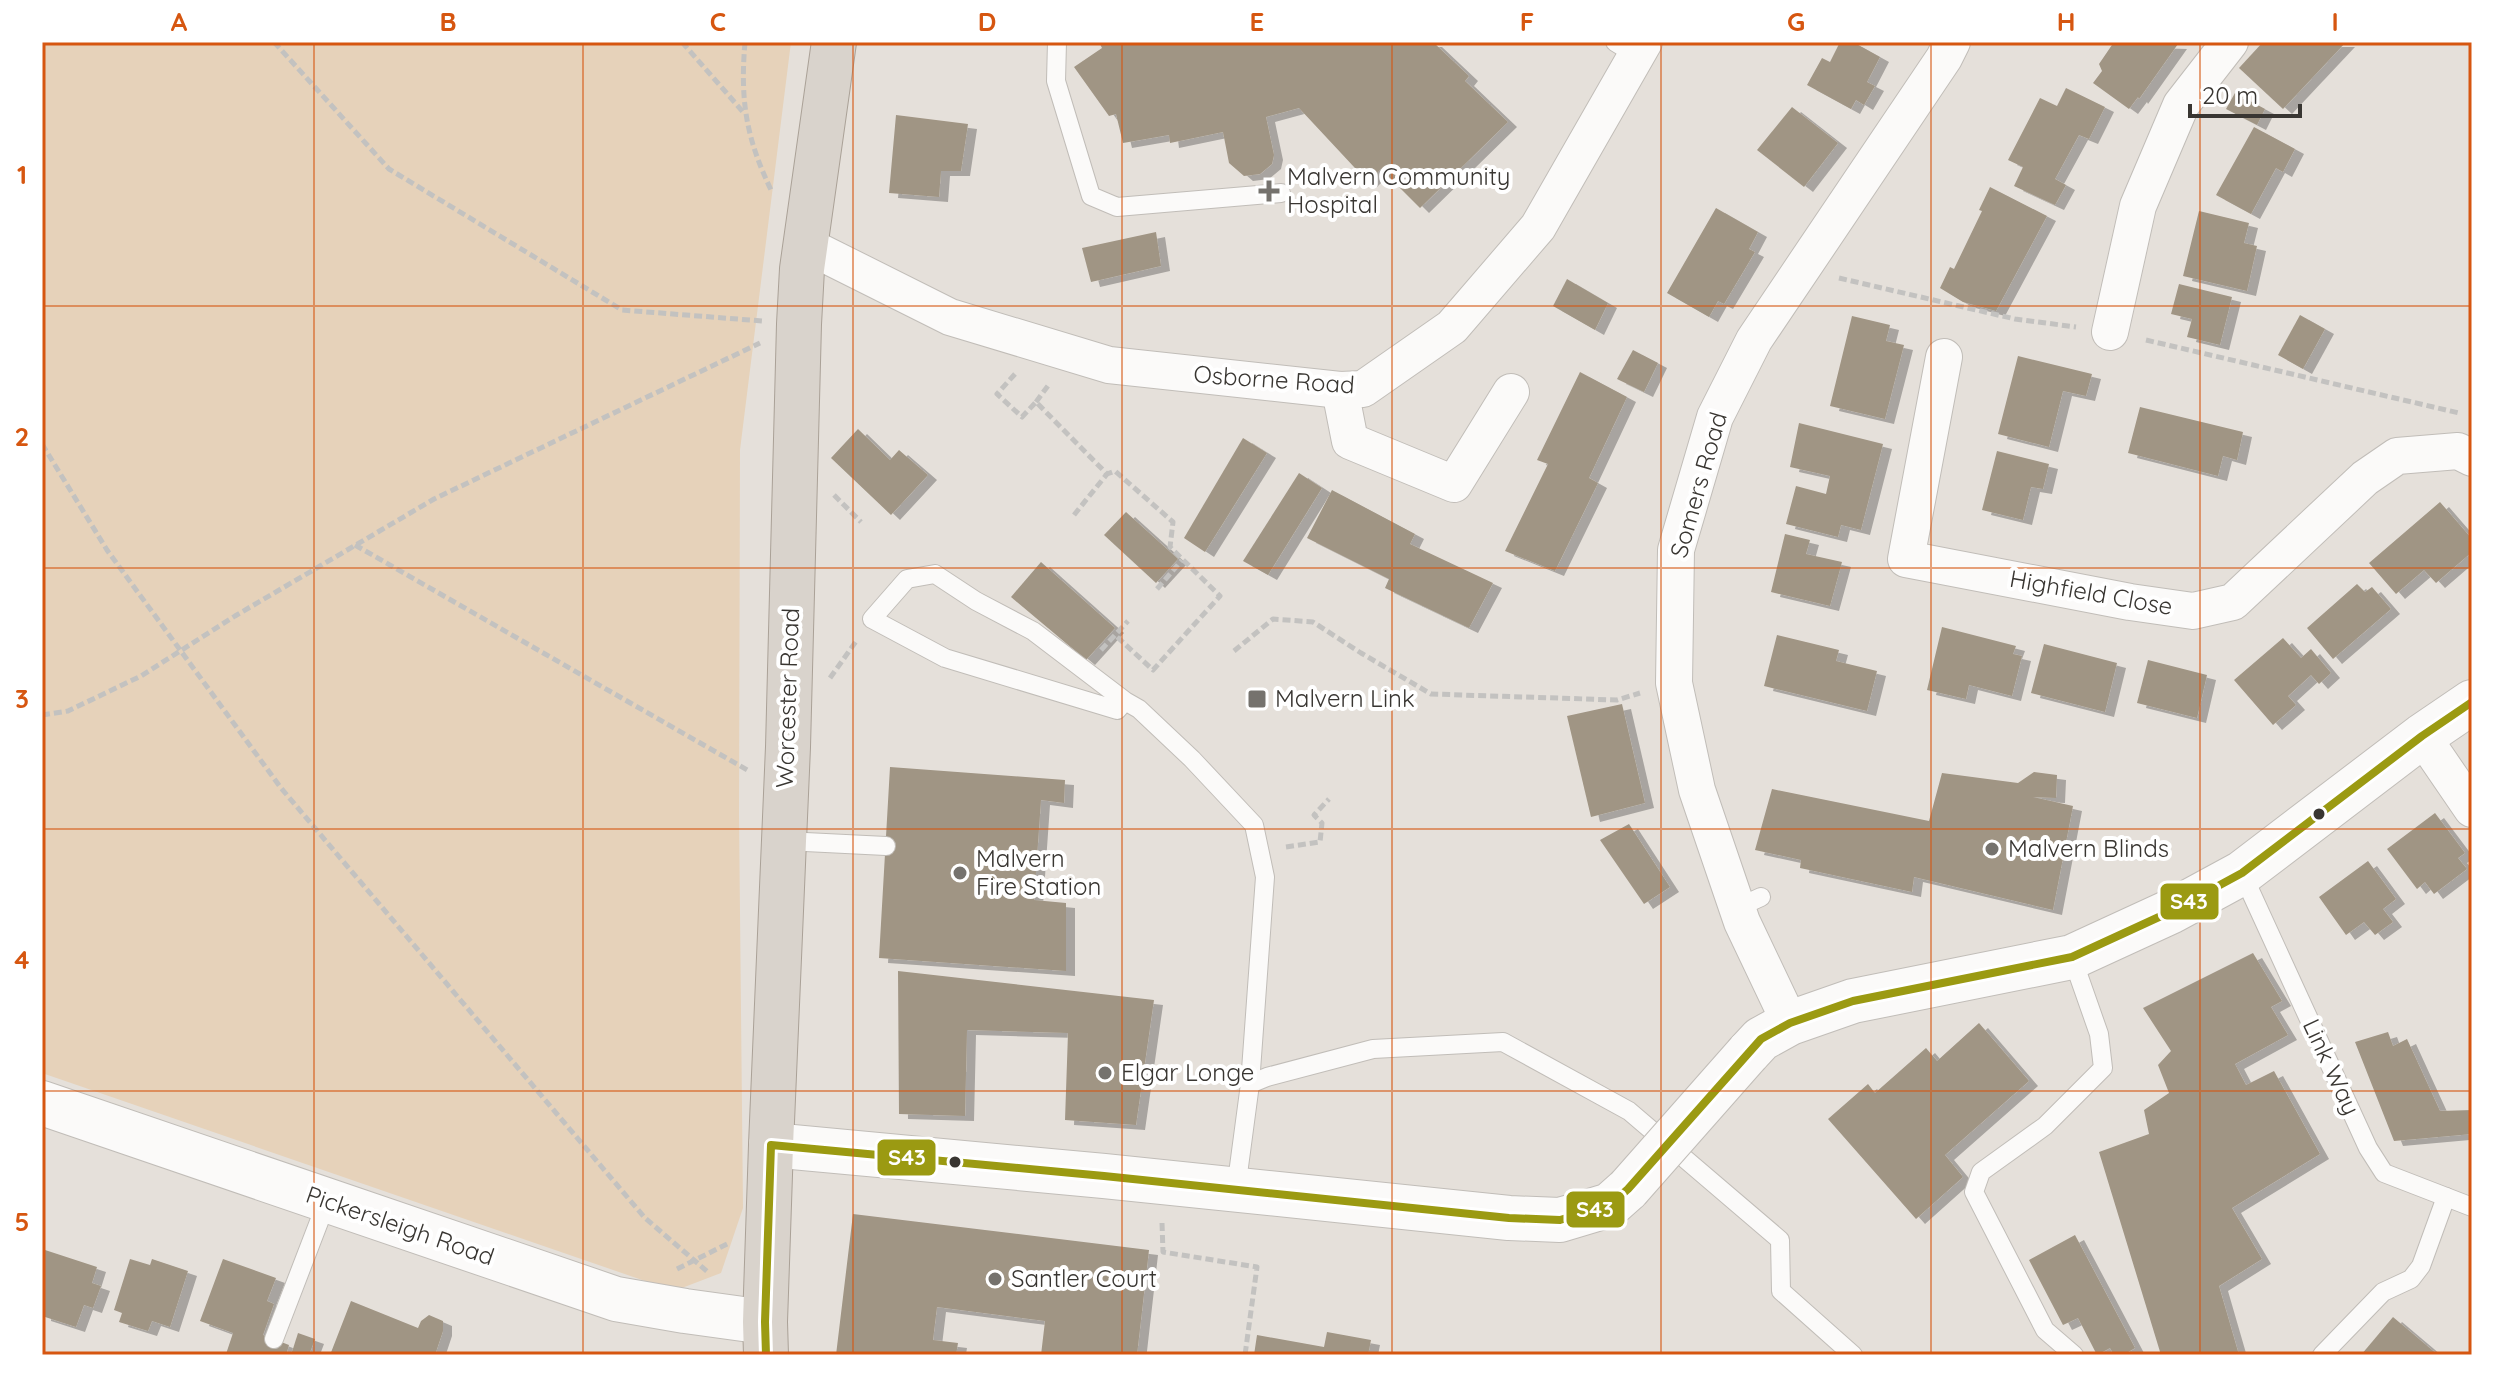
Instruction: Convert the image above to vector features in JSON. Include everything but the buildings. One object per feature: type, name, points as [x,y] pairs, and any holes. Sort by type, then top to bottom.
[{"type":"highway","name":"Worcester Road","points":[[766,1338],[785,841],[799,324],[804,257],[834,42]]},
{"type":"street","name":"Somers Road","points":[[1790,1023],[1749,902],[1697,790],[1674,683],[1676,550],[1715,417],[1754,340],[1952,42]]},
{"type":"street","points":[[2111,329],[2138,206],[2181,105],[2230,42]]},
{"type":"street","name":"Osborne Road","points":[[804,257],[950,317],[1061,368],[1109,365],[1340,390],[1363,389],[1452,327],[1538,227],[1632,46]]},
{"type":"street","name":"Highfield Close","points":[[1944,357],[1906,559],[2115,599],[2193,611],[2233,602],[2365,478],[2397,456],[2458,451],[2472,458]]},
{"type":"street","points":[[1340,390],[1350,441],[1454,484],[1511,392]]},
{"type":"street","points":[[771,1145],[1509,1218],[1560,1220],[1610,1205],[1628,1189],[1761,1039],[1790,1023],[1853,1001],[2072,957],[2172,911],[2242,873],[2422,736],[2472,702]]},
{"type":"street","points":[[2422,736],[2472,809]]},
{"type":"street","name":"Pickersleigh Road","points":[[42,1103],[616,1299],[685,1311],[766,1338]]},
{"type":"lane","points":[[1057,42],[1056,81],[1091,196],[1117,207],[1281,193]]},
{"type":"lane","points":[[1125,701],[1117,710],[945,658],[872,619],[907,579],[935,574],[976,601],[1033,631],[1139,709],[1192,759],[1254,825],[1265,877],[1250,1084],[1236,1189]]},
{"type":"lane","points":[[785,841],[886,846]]},
{"type":"lane","name":"Link Way","points":[[2242,873],[2368,1148],[2384,1173],[2472,1207]]},
{"type":"lane","points":[[2072,957],[2099,1034],[2103,1068],[2045,1126],[1981,1172],[1974,1192],[2045,1330],[2074,1355]]},
{"type":"lane","points":[[1250,1084],[1373,1049],[1503,1042],[1629,1111],[1780,1240],[1781,1291],[1853,1355]]},
{"type":"lane","points":[[2322,1355],[2383,1292],[2411,1279],[2421,1266],[2446,1197]]},
{"type":"lane","points":[[274,1339],[327,1201]]},
{"type":"path","points":[[274,42],[389,169],[622,310],[799,324]]},
{"type":"path","points":[[682,42],[744,114]]},
{"type":"path","points":[[745,42],[744,114],[756,158],[776,200]]},
{"type":"path","points":[[1800,269],[2015,319],[2094,330],[2111,329],[2472,416]]},
{"type":"path","points":[[42,715],[68,711],[141,676],[235,616],[434,499],[799,324]]},
{"type":"path","points":[[1039,379],[1061,368]]},
{"type":"path","points":[[1028,376],[1016,373],[997,394],[1022,417],[1061,368]]},
{"type":"path","points":[[1036,402],[1107,474]]},
{"type":"path","points":[[42,444],[107,550],[281,788],[645,1218],[717,1280]]},
{"type":"path","points":[[1074,515],[1107,474],[1115,471],[1173,522],[1170,547],[1220,596],[1153,670],[1115,635]]},
{"type":"path","points":[[355,545],[785,791]]},
{"type":"path","points":[[1157,589],[1182,560]]},
{"type":"path","points":[[1234,651],[1273,619],[1313,622],[1431,694],[1617,700],[1674,683]]},
{"type":"path","points":[[1083,669],[1128,621]]},
{"type":"path","points":[[1260,851],[1320,842],[1322,823],[1314,815],[1329,799]]},
{"type":"path","points":[[1149,1220],[1162,1223],[1163,1252],[1257,1267],[1245,1355]]},
{"type":"path","points":[[672,1271],[770,1223]]},
{"type":"shaded area","points":[[42,42],[791,42],[740,450],[739,814],[743,1208],[721,1273],[674,1291],[42,1073]]},
{"type":"transit line","name":"S43","points":[[766,1355],[771,1145],[1509,1218],[1560,1220],[1610,1205],[1628,1189],[1761,1039],[1790,1023],[1853,1001],[2072,957],[2172,911],[2242,873],[2422,736],[2472,702]]},
{"type":"place","name":"Malvern Community Hospital","points":[[1269,191]]},
{"type":"place","name":"Malvern Link","points":[[1257,699]]},
{"type":"place","name":"Malvern Blinds","points":[[1992,849]]},
{"type":"place","name":"Malvern Fire Station","points":[[960,873]]},
{"type":"place","name":"Elgar Longe","points":[[1105,1073]]},
{"type":"place","name":"Santler Court","points":[[995,1279]]}]
